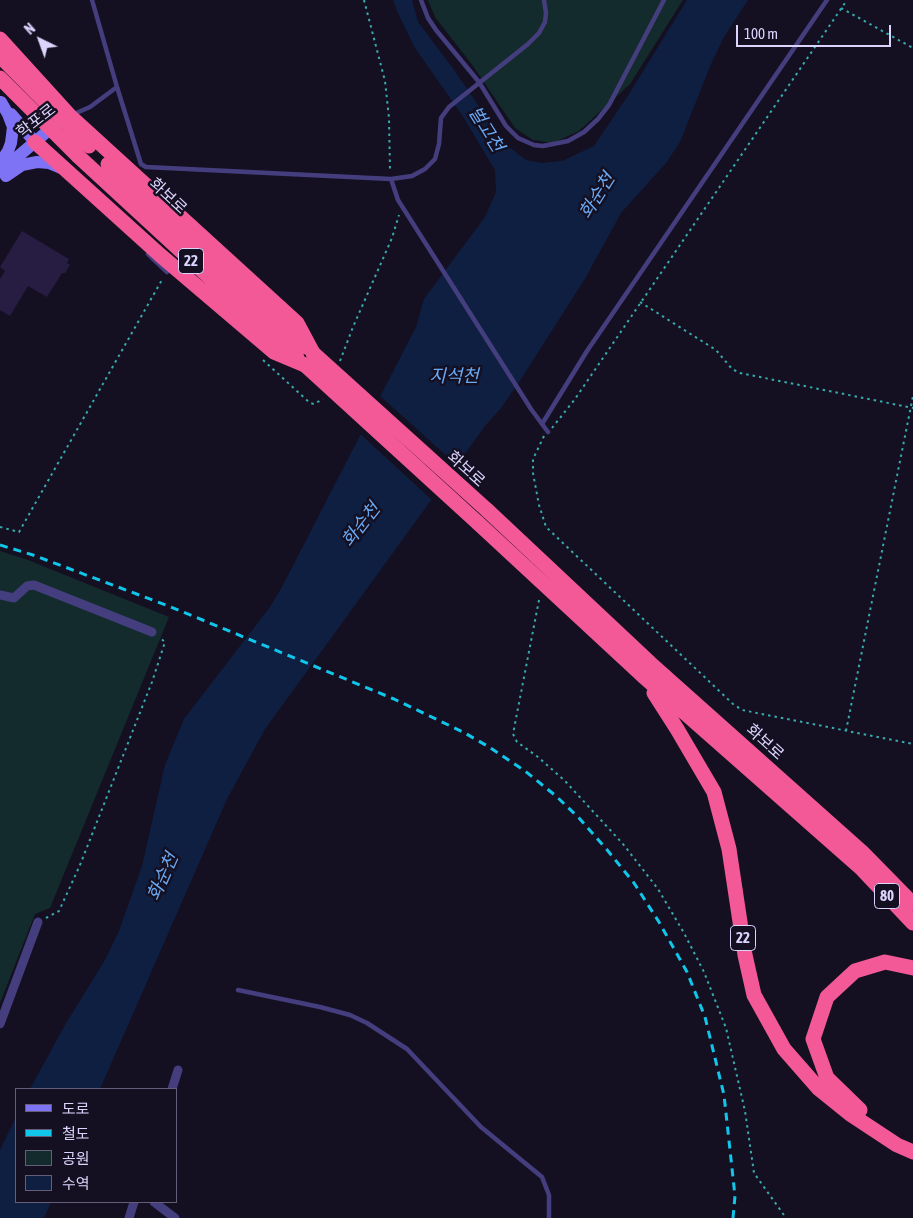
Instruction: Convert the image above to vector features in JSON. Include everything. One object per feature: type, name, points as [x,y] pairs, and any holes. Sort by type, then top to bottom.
[{"type":"highway","points":[[0,39],[70,116],[298,323],[309,359],[274,352],[153,249],[35,142]]},
{"type":"highway","name":"화보로","points":[[0,56],[83,151],[482,517],[650,663],[862,852],[913,904]]},
{"type":"highway","name":"화보로","points":[[0,78],[50,129],[83,151]]},
{"type":"highway","name":"화보로","points":[[482,517],[642,675],[861,868],[913,923]]},
{"type":"highway","name":"22","points":[[642,675],[678,729],[714,792],[729,849],[745,955],[754,995],[784,1049],[819,1088],[850,1114],[897,1145],[913,1152]]},
{"type":"highway","name":"22","points":[[862,852],[913,890]]},
{"type":"highway","points":[[913,968],[885,962],[855,971],[827,997],[813,1039],[827,1078],[855,1107],[882,1128],[913,1145]]},
{"type":"street","points":[[1,101],[35,142]]},
{"type":"street","points":[[0,163],[8,151],[12,126],[1,101]]},
{"type":"street","name":"학포로","points":[[0,172],[58,122],[70,116]]},
{"type":"street","points":[[0,180],[22,165],[37,162],[49,163],[68,171]]},
{"type":"street","points":[[0,595],[14,598],[27,586],[34,585],[152,632]]},
{"type":"street","points":[[0,1024],[38,922]]},
{"type":"street","points":[[172,1088],[178,1070]]},
{"type":"street","points":[[129,1218],[134,1203]]},
{"type":"street","points":[[155,1203],[175,1218]]},
{"type":"lane","points":[[92,0],[141,164],[146,167],[391,179],[412,176],[425,169],[435,159],[439,144],[441,118],[452,104],[528,44],[539,33],[545,22],[544,0]]},
{"type":"lane","points":[[421,0],[428,18],[436,30],[506,126],[518,138],[534,145],[544,146],[568,141],[584,132],[598,119],[609,105],[664,0]]},
{"type":"lane","points":[[542,424],[587,351],[827,0]]},
{"type":"lane","points":[[70,116],[90,107],[118,87]]},
{"type":"lane","points":[[391,179],[401,205],[531,409],[548,432]]},
{"type":"lane","points":[[153,249],[148,254],[167,272]]},
{"type":"lane","points":[[238,990],[320,1006],[350,1015],[367,1023],[407,1049],[481,1127],[537,1171],[542,1177],[548,1195],[549,1218]]},
{"type":"path","points":[[364,0],[388,97],[391,179]]},
{"type":"path","points":[[847,0],[640,302],[570,408],[541,440],[535,451],[533,464],[539,505],[546,527],[733,704],[742,710],[913,744]]},
{"type":"path","points":[[841,8],[913,48]]},
{"type":"path","points":[[339,368],[353,326],[392,238],[401,205]]},
{"type":"path","points":[[0,527],[19,532],[167,272]]},
{"type":"path","points":[[640,302],[716,350],[732,368],[740,373],[912,407]]},
{"type":"path","points":[[258,356],[310,403],[319,403],[323,398]]},
{"type":"path","points":[[846,731],[913,396]]},
{"type":"path","points":[[539,600],[513,734],[517,742],[566,781],[623,844],[658,889],[684,933],[704,972],[726,1028],[745,1111],[754,1173],[786,1218]]},
{"type":"path","points":[[38,922],[60,911],[152,682],[165,642],[152,632]]},
{"type":"green space","points":[[428,0],[683,0],[630,84],[579,131],[553,143],[533,140],[515,128],[473,66],[435,17]]},
{"type":"green space","points":[[0,551],[28,560],[169,617],[50,908],[35,914],[0,1003]]},
{"type":"water","name":"지석천","points":[[393,0],[412,0],[418,22],[505,144],[526,160],[542,163],[562,161],[594,146],[629,94],[687,0],[748,0],[724,37],[711,64],[680,142],[666,163],[621,213],[586,277],[501,408],[485,426],[265,729],[227,799],[100,1088],[31,1088],[65,1025],[105,960],[119,931],[142,866],[165,765],[184,719],[270,607],[416,327],[424,299],[485,217],[496,192],[495,170],[462,115],[415,48]]},
{"type":"water","points":[[15,1119],[15,1203],[51,1203],[44,1218],[0,1218],[0,1150]]},
{"type":"pier","points":[[378,394],[458,466],[433,501],[358,432]]},
{"type":"building","points":[[22,231],[69,259],[67,263],[70,265],[65,273],[62,273],[47,297],[28,286],[10,316],[0,310],[0,279],[5,271],[0,267]]},
{"type":"railway","points":[[0,545],[33,555],[171,607],[394,699],[463,732],[489,747],[525,771],[556,796],[579,818],[634,883],[659,922],[687,972],[705,1017],[724,1095],[735,1196],[733,1218]]},
{"type":"water label","name":"벌고천","points":[[486,129]]},
{"type":"water label","name":"화순천","points":[[597,196]]},
{"type":"water label","name":"화순천","points":[[361,525]]},
{"type":"water label","name":"화순천","points":[[163,877]]}]
